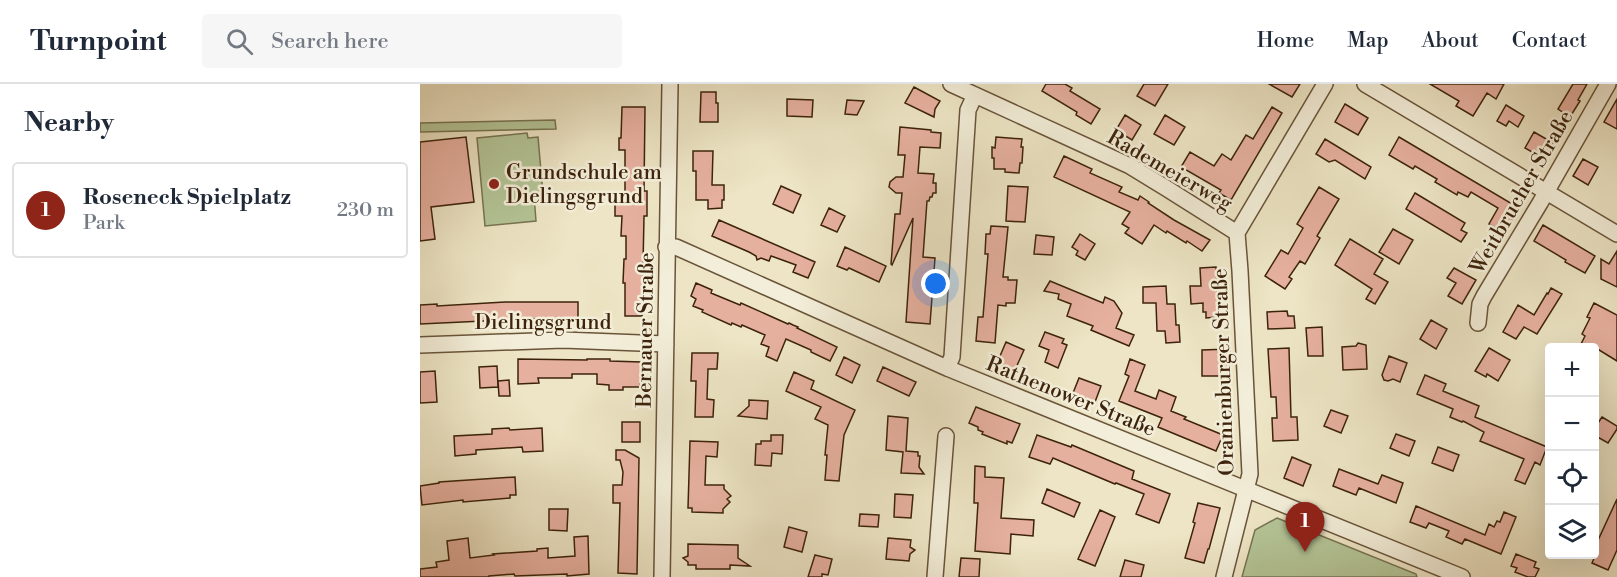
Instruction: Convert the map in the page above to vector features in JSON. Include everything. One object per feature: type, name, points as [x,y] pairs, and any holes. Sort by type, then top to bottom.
[{"type":"street","name":"Bernauer Straße","points":[[662,577],[670,84]]},
{"type":"street","name":"Rademeierweg","points":[[951,84],[1130,166],[1237,233]]},
{"type":"street","points":[[1237,233],[1325,84]]},
{"type":"street","points":[[1365,84],[1617,234]]},
{"type":"street","name":"Weitbrucher Straße","points":[[1478,323],[1480,304],[1484,296],[1608,84]]},
{"type":"street","points":[[947,368],[952,357],[968,110],[975,95]]},
{"type":"street","name":"Oranienburger Straße","points":[[1224,577],[1250,474],[1237,233]]},
{"type":"street","name":"Rathenower Straße","points":[[666,247],[676,247],[947,368],[1456,576]]},
{"type":"street","name":"Dielingsgrund","points":[[420,345],[563,340],[666,344]]},
{"type":"street","points":[[935,577],[946,436]]},
{"type":"green space","points":[[555,120],[556,129],[420,132],[420,123]]},
{"type":"green space","points":[[527,133],[528,138],[538,137],[543,194],[534,195],[536,221],[485,226],[477,138]]},
{"type":"green space","points":[[1277,518],[1416,574],[1417,577],[1242,577],[1255,530]]},
{"type":"building","points":[[1046,84],[1065,84],[1072,88],[1070,91],[1100,109],[1091,124],[1076,115],[1077,112],[1042,91]]},
{"type":"building","points":[[1144,84],[1168,84],[1155,106],[1137,96]]},
{"type":"building","points":[[1269,84],[1300,84],[1292,97]]},
{"type":"building","points":[[1430,84],[1504,84],[1496,99],[1487,93],[1473,116],[1456,106],[1459,101]]},
{"type":"building","points":[[1573,84],[1587,84],[1570,117],[1558,109]]},
{"type":"building","points":[[914,87],[940,101],[935,109],[934,117],[905,103]]},
{"type":"building","points":[[701,92],[716,92],[718,122],[700,122]]},
{"type":"building","points":[[787,99],[813,100],[812,117],[787,116]]},
{"type":"building","points":[[1617,99],[1617,129],[1604,122]]},
{"type":"building","points":[[847,100],[864,101],[857,115],[845,114]]},
{"type":"building","points":[[1345,104],[1368,118],[1358,135],[1335,122]]},
{"type":"building","points":[[1506,105],[1524,116],[1518,127],[1509,121],[1506,126],[1497,121]]},
{"type":"building","points":[[622,107],[645,107],[644,191],[647,191],[647,216],[644,216],[642,316],[625,316],[625,283],[623,283],[626,236],[621,236],[622,216],[615,216],[615,192],[625,192],[625,150],[619,150]]},
{"type":"building","points":[[1272,107],[1282,113],[1231,200],[1219,193],[1221,190],[1181,167],[1190,152],[1214,166],[1222,154],[1231,160],[1246,135],[1253,139]]},
{"type":"building","points":[[1125,115],[1141,125],[1132,140],[1116,130]]},
{"type":"building","points":[[1165,115],[1185,127],[1174,145],[1154,134]]},
{"type":"building","points":[[900,127],[941,133],[940,148],[920,147],[918,173],[934,174],[933,183],[936,183],[936,193],[933,193],[927,201],[923,257],[935,258],[930,324],[906,322],[913,218],[891,264],[895,214],[900,214],[902,193],[896,193],[889,187],[890,182],[896,177],[903,177],[905,155],[898,155]]},
{"type":"building","points":[[1534,132],[1555,144],[1546,160],[1525,148]]},
{"type":"building","points":[[466,137],[474,202],[431,207],[435,239],[420,241],[420,142]]},
{"type":"building","points":[[996,137],[1022,139],[1022,163],[1020,163],[1019,173],[994,169],[992,147],[995,148]]},
{"type":"building","points":[[1399,137],[1519,208],[1504,233],[1489,224],[1498,208],[1471,192],[1468,197],[1458,192],[1457,195],[1435,182],[1437,179],[1415,166],[1413,169],[1389,155]]},
{"type":"building","points":[[1325,139],[1371,167],[1365,179],[1335,160],[1329,162],[1316,154]]},
{"type":"building","points":[[693,151],[713,151],[712,185],[724,185],[722,208],[708,209],[708,200],[696,200]]},
{"type":"building","points":[[1064,156],[1092,169],[1090,173],[1122,187],[1119,192],[1138,200],[1140,196],[1174,220],[1210,240],[1202,251],[1154,225],[1142,244],[1125,233],[1129,228],[1122,224],[1130,212],[1054,177]]},
{"type":"building","points":[[1583,159],[1598,167],[1588,185],[1573,176]]},
{"type":"building","points":[[781,186],[801,195],[793,213],[773,204]]},
{"type":"building","points":[[1008,186],[1028,187],[1025,222],[1006,221]]},
{"type":"building","points":[[1319,187],[1339,199],[1317,236],[1320,238],[1305,264],[1300,261],[1289,277],[1292,279],[1285,289],[1265,276],[1281,250],[1288,254],[1303,228],[1297,224]]},
{"type":"building","points":[[1415,193],[1465,223],[1461,230],[1467,233],[1461,242],[1406,209]]},
{"type":"building","points":[[829,208],[845,216],[837,232],[821,225]]},
{"type":"building","points":[[719,220],[815,262],[808,278],[793,272],[796,265],[771,256],[769,261],[761,258],[757,260],[756,256],[749,252],[712,236]]},
{"type":"building","points":[[1543,225],[1595,256],[1585,273],[1534,241]]},
{"type":"building","points":[[991,226],[1008,227],[1003,277],[1008,277],[1008,280],[1017,280],[1015,303],[1006,303],[1006,306],[998,305],[995,343],[976,341],[978,317],[983,317],[988,254],[985,254],[986,234],[990,234]]},
{"type":"building","points":[[1393,229],[1413,240],[1399,264],[1379,252]]},
{"type":"building","points":[[1080,234],[1095,244],[1085,260],[1076,255],[1078,251],[1072,247]]},
{"type":"building","points":[[1036,235],[1054,237],[1052,255],[1034,254]]},
{"type":"building","points":[[1350,239],[1383,259],[1374,274],[1388,282],[1375,304],[1366,299],[1372,289],[1335,265]]},
{"type":"building","points":[[845,247],[886,266],[879,282],[849,268],[847,270],[837,266]]},
{"type":"building","points":[[1617,251],[1617,287],[1601,279],[1601,259],[1609,264]]},
{"type":"building","points":[[1216,267],[1218,317],[1206,318],[1203,303],[1191,304],[1190,286],[1201,286],[1200,268]]},
{"type":"building","points":[[1454,268],[1476,280],[1462,304],[1448,296],[1456,283],[1447,278]]},
{"type":"building","points":[[1050,281],[1103,303],[1105,297],[1114,301],[1122,313],[1116,328],[1134,335],[1129,346],[1091,330],[1093,326],[1067,316],[1071,304],[1058,299],[1059,294],[1044,291]]},
{"type":"building","points":[[696,283],[712,290],[711,293],[789,323],[837,347],[830,361],[786,339],[777,361],[766,356],[769,347],[761,344],[765,335],[742,325],[741,327],[732,323],[731,325],[693,306],[696,299],[691,296]]},
{"type":"building","points":[[1166,286],[1167,304],[1175,304],[1180,342],[1166,343],[1165,331],[1157,331],[1156,303],[1143,303],[1143,287]]},
{"type":"building","points":[[1551,288],[1562,294],[1537,334],[1524,327],[1516,339],[1503,332],[1518,305],[1534,315]]},
{"type":"building","points":[[578,302],[578,319],[420,324],[420,305]]},
{"type":"building","points":[[1594,303],[1617,315],[1617,361],[1599,350],[1599,343],[1582,343],[1585,336],[1582,334],[1590,318],[1587,317]]},
{"type":"building","points":[[1287,311],[1288,316],[1294,316],[1295,328],[1268,329],[1267,312]]},
{"type":"building","points":[[1431,320],[1447,329],[1436,349],[1420,339]]},
{"type":"building","points":[[1322,327],[1323,356],[1308,356],[1306,328]]},
{"type":"building","points":[[1045,332],[1064,339],[1062,343],[1067,345],[1058,368],[1045,362],[1049,350],[1039,346]]},
{"type":"building","points":[[1006,342],[1024,350],[1015,370],[997,363]]},
{"type":"building","points":[[1358,343],[1366,345],[1367,369],[1343,370],[1342,347],[1356,346]]},
{"type":"building","points":[[1289,348],[1291,417],[1297,417],[1298,440],[1273,441],[1272,418],[1277,418],[1276,397],[1271,397],[1268,349]]},
{"type":"building","points":[[1489,348],[1510,360],[1498,381],[1487,374],[1486,377],[1475,371]]},
{"type":"building","points":[[1230,349],[1231,376],[1202,376],[1202,350]]},
{"type":"building","points":[[692,353],[718,353],[717,369],[708,369],[707,399],[714,400],[713,417],[695,417],[696,381],[691,381]]},
{"type":"building","points":[[1389,356],[1407,363],[1400,382],[1393,379],[1384,380],[1382,375]]},
{"type":"building","points":[[844,357],[860,365],[852,383],[836,375]]},
{"type":"building","points":[[518,359],[610,359],[610,361],[641,362],[640,387],[609,390],[609,385],[597,384],[597,374],[572,374],[572,378],[538,378],[539,383],[518,384]]},
{"type":"building","points":[[1130,359],[1145,365],[1135,391],[1156,399],[1159,390],[1176,397],[1171,411],[1186,417],[1184,419],[1223,435],[1216,451],[1158,427],[1162,418],[1119,401],[1129,376],[1125,374]]},
{"type":"building","points":[[497,366],[498,387],[480,388],[479,367]]},
{"type":"building","points":[[883,367],[916,382],[909,396],[877,381]]},
{"type":"building","points":[[435,371],[437,402],[420,403],[420,372]]},
{"type":"building","points":[[794,372],[814,381],[811,389],[855,410],[844,435],[839,481],[825,480],[828,425],[815,419],[821,407],[786,391]]},
{"type":"building","points":[[1425,375],[1446,384],[1443,391],[1479,406],[1475,417],[1545,446],[1540,465],[1535,462],[1525,484],[1515,480],[1524,459],[1480,441],[1484,432],[1450,417],[1453,409],[1417,394]]},
{"type":"building","points":[[1079,378],[1101,386],[1095,402],[1073,393]]},
{"type":"building","points":[[509,380],[510,396],[499,396],[498,381]]},
{"type":"building","points":[[749,400],[768,401],[767,419],[738,416],[749,406]]},
{"type":"building","points":[[976,407],[1020,424],[1012,443],[1007,441],[1007,444],[982,434],[983,432],[978,430],[978,427],[969,423]]},
{"type":"building","points":[[1331,410],[1348,416],[1341,433],[1324,426]]},
{"type":"building","points":[[888,416],[908,418],[906,451],[918,452],[919,467],[924,474],[901,473],[903,452],[886,450]]},
{"type":"building","points":[[1602,417],[1617,426],[1608,443],[1599,438],[1599,422]]},
{"type":"building","points":[[622,422],[640,422],[640,442],[622,442]]},
{"type":"building","points":[[509,428],[510,430],[542,428],[543,451],[523,452],[522,447],[476,450],[476,454],[455,456],[454,436],[492,434],[492,429]]},
{"type":"building","points":[[1396,434],[1415,441],[1409,456],[1390,448]]},
{"type":"building","points":[[771,435],[783,435],[782,454],[772,453],[771,466],[755,465],[756,444],[761,444],[761,441],[771,441]]},
{"type":"building","points":[[1037,435],[1071,447],[1072,445],[1134,471],[1132,479],[1170,494],[1159,523],[1136,514],[1144,494],[1053,458],[1050,464],[1029,457]]},
{"type":"building","points":[[690,441],[718,442],[717,457],[706,456],[705,485],[724,485],[724,489],[731,496],[727,499],[730,502],[723,509],[723,513],[692,512],[692,508],[688,508]]},
{"type":"building","points":[[1438,447],[1459,455],[1453,471],[1432,463]]},
{"type":"building","points":[[616,450],[625,450],[639,458],[637,574],[618,573],[620,503],[613,503],[613,485],[622,485],[623,472],[620,460],[616,460]]},
{"type":"building","points":[[1292,457],[1311,465],[1303,486],[1284,478]]},
{"type":"building","points":[[975,466],[985,467],[985,477],[1004,478],[1001,518],[1034,520],[1033,536],[1011,534],[1010,554],[975,551],[978,503],[974,503]]},
{"type":"building","points":[[1339,469],[1378,484],[1382,475],[1403,483],[1396,503],[1359,488],[1356,495],[1333,486]]},
{"type":"building","points":[[515,477],[516,495],[510,495],[510,498],[422,505],[420,486],[439,482]]},
{"type":"building","points":[[1047,489],[1080,503],[1074,517],[1042,503]]},
{"type":"building","points":[[895,494],[913,495],[911,518],[894,517]]},
{"type":"building","points":[[1617,499],[1617,550],[1608,570],[1592,563],[1594,559],[1599,559],[1599,538]]},
{"type":"building","points":[[1198,503],[1220,508],[1204,563],[1185,558]]},
{"type":"building","points":[[1416,506],[1485,535],[1489,524],[1494,527],[1497,521],[1500,522],[1504,512],[1516,517],[1501,554],[1465,539],[1462,544],[1446,537],[1449,531],[1429,523],[1426,528],[1410,522]]},
{"type":"building","points":[[549,509],[568,509],[567,531],[549,530]]},
{"type":"building","points":[[1100,510],[1115,517],[1095,566],[1078,559]]},
{"type":"building","points":[[860,514],[879,515],[878,527],[859,526]]},
{"type":"building","points":[[789,527],[807,532],[802,552],[784,547]]},
{"type":"building","points":[[588,536],[589,574],[420,577],[420,569],[437,567],[436,562],[449,560],[447,541],[468,538],[470,558],[548,548],[548,558],[575,556],[574,537]]},
{"type":"building","points":[[888,538],[911,540],[910,547],[915,550],[910,554],[909,561],[886,559]]},
{"type":"building","points":[[688,544],[738,545],[738,558],[750,566],[730,565],[730,569],[696,569],[696,565],[688,565],[683,558],[688,556]]},
{"type":"building","points":[[1516,554],[1536,562],[1534,567],[1539,569],[1535,577],[1515,572],[1517,568],[1511,566]]},
{"type":"building","points":[[815,555],[832,559],[828,575],[808,577]]},
{"type":"building","points":[[961,558],[980,559],[979,577],[959,577]]},
{"type":"building","points":[[1125,560],[1144,565],[1141,577],[1120,577]]},
{"type":"place","name":"Grundschule am Dielingsgrund","points":[[494,184]]},
{"type":"place","name":"Roseneck Spielplatz","points":[[1305,552]]}]
